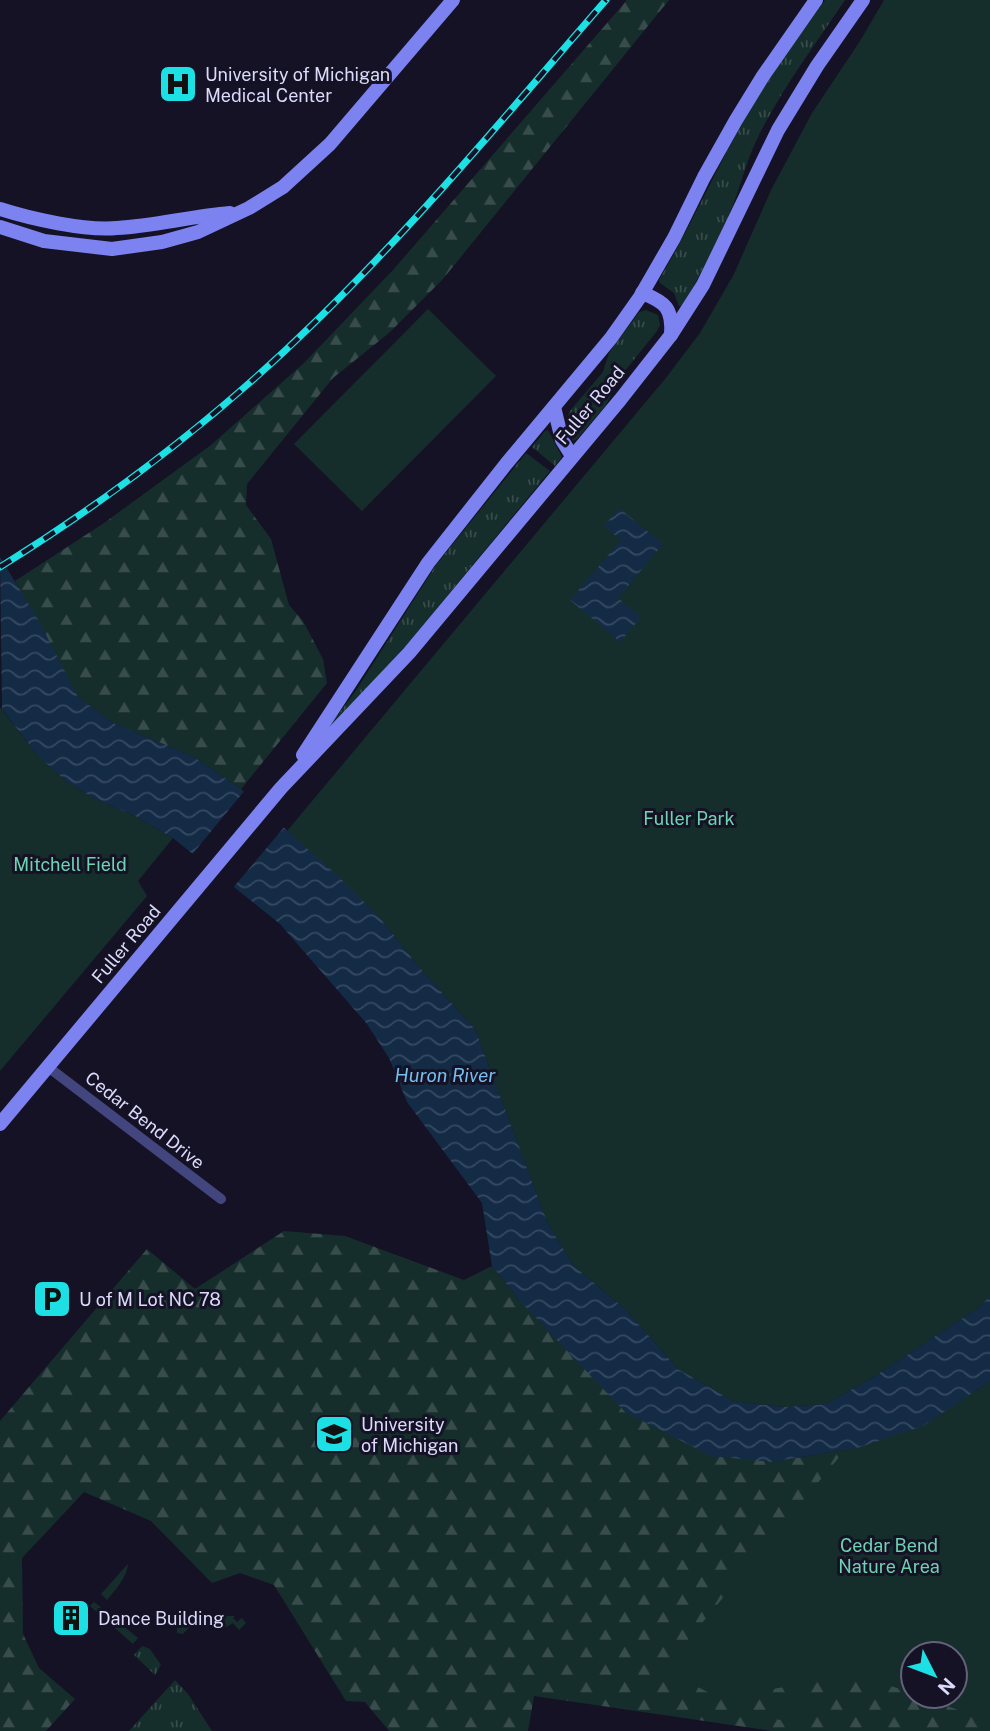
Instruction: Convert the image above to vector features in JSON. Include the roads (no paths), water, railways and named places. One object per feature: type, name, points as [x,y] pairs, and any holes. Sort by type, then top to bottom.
[{"type":"main road","points":[[0,227],[44,241],[112,249],[162,242],[198,232],[239,213],[266,199],[306,168],[330,144],[453,0]]},
{"type":"main road","name":"Fuller Road","points":[[281,788],[428,563],[611,338],[642,293],[736,120],[816,0]]},
{"type":"main road","name":"Fuller Road","points":[[0,1124],[281,788],[409,653],[671,335],[703,285],[778,130],[817,66],[863,0]]},
{"type":"main road","points":[[0,209],[38,219],[115,229],[203,215],[239,213]]},
{"type":"main road","points":[[642,293],[660,300],[668,310],[672,323],[671,335]]},
{"type":"main road","points":[[554,407],[562,440],[572,456]]},
{"type":"street","name":"Cedar Bend Drive","points":[[48,1067],[221,1199]]},
{"type":"water","points":[[619,508],[663,544],[618,598],[641,617],[620,642],[570,600],[621,540],[604,526]]},
{"type":"water","name":"Huron River","points":[[0,557],[40,623],[78,697],[113,723],[194,757],[241,789],[337,875],[380,918],[419,967],[475,1029],[548,1224],[574,1266],[627,1311],[678,1369],[733,1401],[784,1407],[826,1404],[875,1376],[981,1306],[990,1295],[990,1381],[923,1426],[857,1448],[771,1462],[711,1456],[625,1412],[520,1301],[492,1266],[482,1203],[407,1102],[389,1058],[367,1024],[280,924],[173,838],[135,816],[93,798],[66,781],[38,756],[2,709]]},
{"type":"railway","points":[[0,567],[164,454],[278,357],[353,285],[427,205],[606,0]]},
{"type":"place","name":"University of Michigan Medical Center","points":[[178,84]]},
{"type":"place","name":"U of M Lot NC 78","points":[[52,1299]]},
{"type":"place","name":"University of Michigan","points":[[334,1434]]},
{"type":"place","name":"Dance Building","points":[[71,1618]]},
{"type":"park label","name":"Fuller Park","points":[[689,818]]},
{"type":"park label","name":"Mitchell Field","points":[[70,864]]},
{"type":"park label","name":"Cedar Bend Nature Area","points":[[889,1555]]}]
